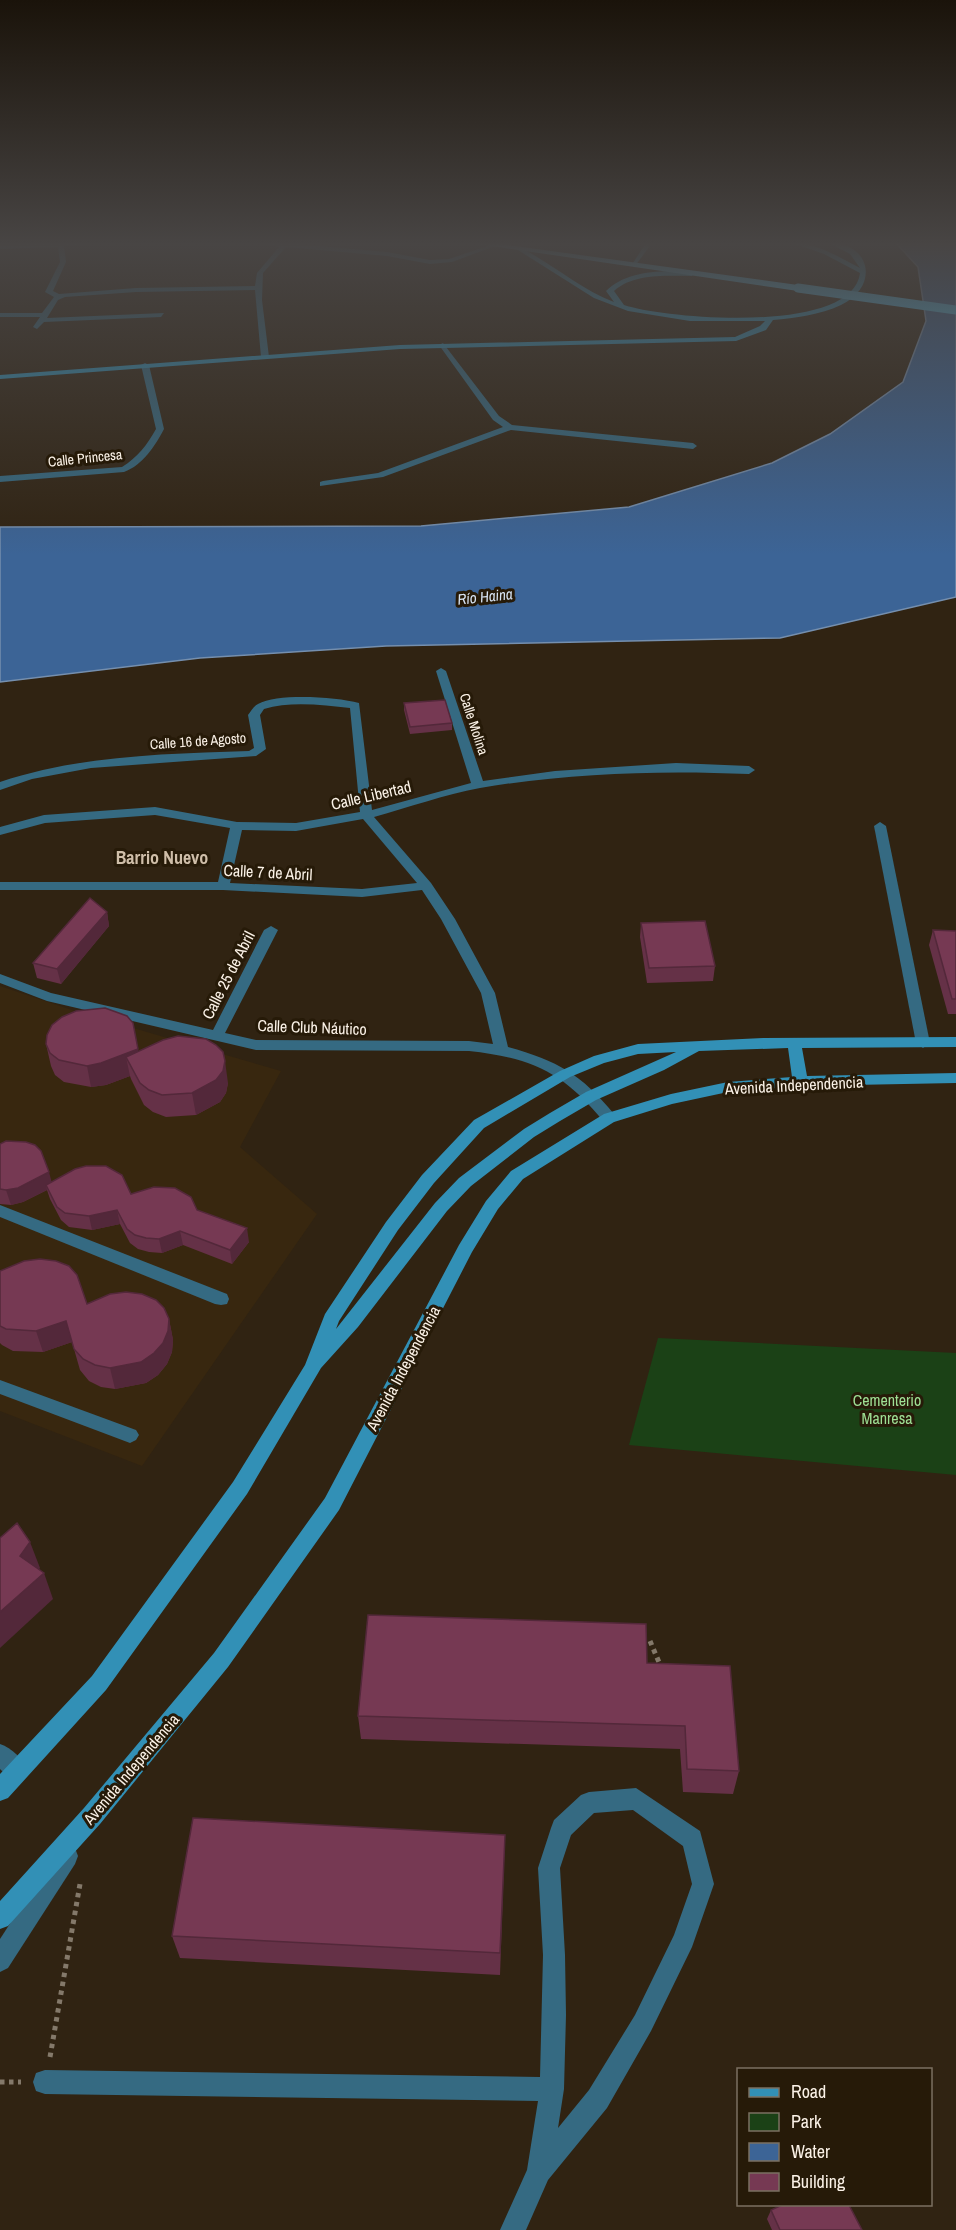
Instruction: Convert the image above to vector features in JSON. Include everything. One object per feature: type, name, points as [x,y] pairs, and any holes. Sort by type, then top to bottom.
[{"type":"street","points":[[264,347],[265,357]]},
{"type":"street","points":[[0,377],[412,347]]},
{"type":"street","points":[[445,347],[496,418],[510,428]]},
{"type":"street","name":"Calle Princesa","points":[[0,479],[124,470],[134,464],[144,455],[160,429],[145,365]]},
{"type":"street","points":[[323,484],[380,475],[510,428],[693,446]]},
{"type":"street","name":"Calle Molina","points":[[441,671],[478,785]]},
{"type":"street","name":"Calle 16 de Agosto","points":[[0,786],[25,776],[118,761],[252,754],[260,748],[254,714],[259,708],[335,701],[355,705],[366,815]]},
{"type":"street","name":"Calle Libertad","points":[[0,831],[44,819],[155,811],[237,826],[296,827],[366,815],[478,785],[555,775],[676,767],[749,770]]},
{"type":"street","points":[[366,815],[426,886],[448,919],[488,993],[502,1050]]},
{"type":"street","points":[[223,886],[237,826]]},
{"type":"street","points":[[880,826],[923,1043]]},
{"type":"street","name":"Calle 7 de Abril","points":[[0,886],[223,886],[362,893],[426,886]]},
{"type":"street","name":"Calle 25 de Abril","points":[[218,1036],[271,930]]},
{"type":"street","name":"Calle Club Náutico","points":[[0,978],[47,997],[256,1045],[281,1047],[469,1046],[502,1050],[534,1059],[565,1074],[591,1096],[609,1118]]},
{"type":"street","points":[[0,1790],[99,1683],[177,1577],[240,1488],[313,1366],[331,1319],[392,1226],[428,1179],[479,1124],[565,1074],[599,1059],[638,1049],[702,1045],[956,1042]]},
{"type":"street","points":[[794,1043],[800,1082]]},
{"type":"street","points":[[313,1366],[352,1322],[441,1207],[465,1182],[529,1133],[591,1096],[659,1067],[702,1045]]},
{"type":"street","name":"Avenida Independencia","points":[[0,1918],[92,1816],[220,1660],[332,1504],[465,1250],[492,1206],[517,1175],[609,1118],[671,1099],[728,1087],[800,1082],[956,1078]]},
{"type":"street","points":[[0,1211],[221,1299]]},
{"type":"street","points":[[0,1387],[130,1435]]},
{"type":"street","points":[[0,1754],[17,1771]]},
{"type":"street","points":[[513,2230],[539,2171],[552,2089],[554,1956],[549,1868],[562,1828],[589,1803],[636,1799],[692,1839],[704,1884],[684,1939],[644,2023],[598,2099],[539,2171]]},
{"type":"street","points":[[0,1960],[92,1816]]},
{"type":"street","points":[[45,2082],[552,2089]]},
{"type":"path","points":[[650,1641],[663,1676]]},
{"type":"path","points":[[45,2082],[82,1874]]},
{"type":"shaded area","points":[[0,986],[78,1012],[281,1071],[240,1147],[317,1214],[142,1466],[0,1411]]},
{"type":"green space","name":"Cementerio Manresa","points":[[658,1338],[956,1353],[956,1475],[629,1445]]},
{"type":"water","name":"Río Haina","points":[[916,347],[956,347],[956,597],[780,638],[386,646],[200,658],[0,682],[0,527],[421,526],[629,507],[772,463],[830,434],[903,382]]},
{"type":"building","points":[[445,700],[452,723],[410,727],[404,703]]},
{"type":"building","points":[[90,898],[107,912],[57,969],[33,963]]},
{"type":"building","points":[[705,921],[715,966],[649,968],[641,923]]},
{"type":"building","points":[[933,930],[956,931],[956,999],[952,999]]},
{"type":"building","points":[[105,1008],[127,1016],[133,1023],[138,1049],[87,1066],[59,1060],[50,1053],[46,1044],[52,1025],[62,1017],[76,1011]]},
{"type":"building","points":[[178,1036],[206,1039],[216,1045],[223,1052],[225,1061],[223,1071],[216,1080],[192,1093],[162,1095],[149,1090],[140,1083],[126,1057],[163,1040]]},
{"type":"building","points":[[6,1141],[35,1145],[41,1151],[49,1172],[18,1188],[0,1189],[0,1144]]},
{"type":"building","points":[[86,1166],[106,1166],[122,1175],[131,1194],[154,1187],[175,1188],[191,1197],[197,1210],[247,1228],[230,1250],[180,1231],[159,1239],[135,1235],[127,1229],[117,1210],[89,1216],[65,1213],[57,1207],[46,1185],[75,1169]]},
{"type":"building","points":[[40,1259],[56,1261],[69,1266],[77,1275],[87,1304],[110,1294],[126,1292],[142,1294],[156,1300],[164,1308],[169,1319],[168,1331],[163,1343],[141,1362],[110,1368],[95,1365],[83,1359],[74,1349],[66,1321],[36,1331],[6,1329],[0,1326],[0,1271],[24,1261]]},
{"type":"building","points":[[17,1523],[30,1542],[20,1556],[44,1573],[0,1612],[0,1538]]},
{"type":"building","points":[[368,1615],[646,1624],[647,1663],[730,1666],[739,1771],[687,1769],[685,1726],[358,1716]]},
{"type":"building","points":[[193,1818],[505,1835],[500,1953],[172,1936]]},
{"type":"building","points":[[780,2206],[850,2206],[862,2230],[780,2230],[771,2210]]},
{"type":"district","name":"Barrio Nuevo","points":[[162,858]]}]
